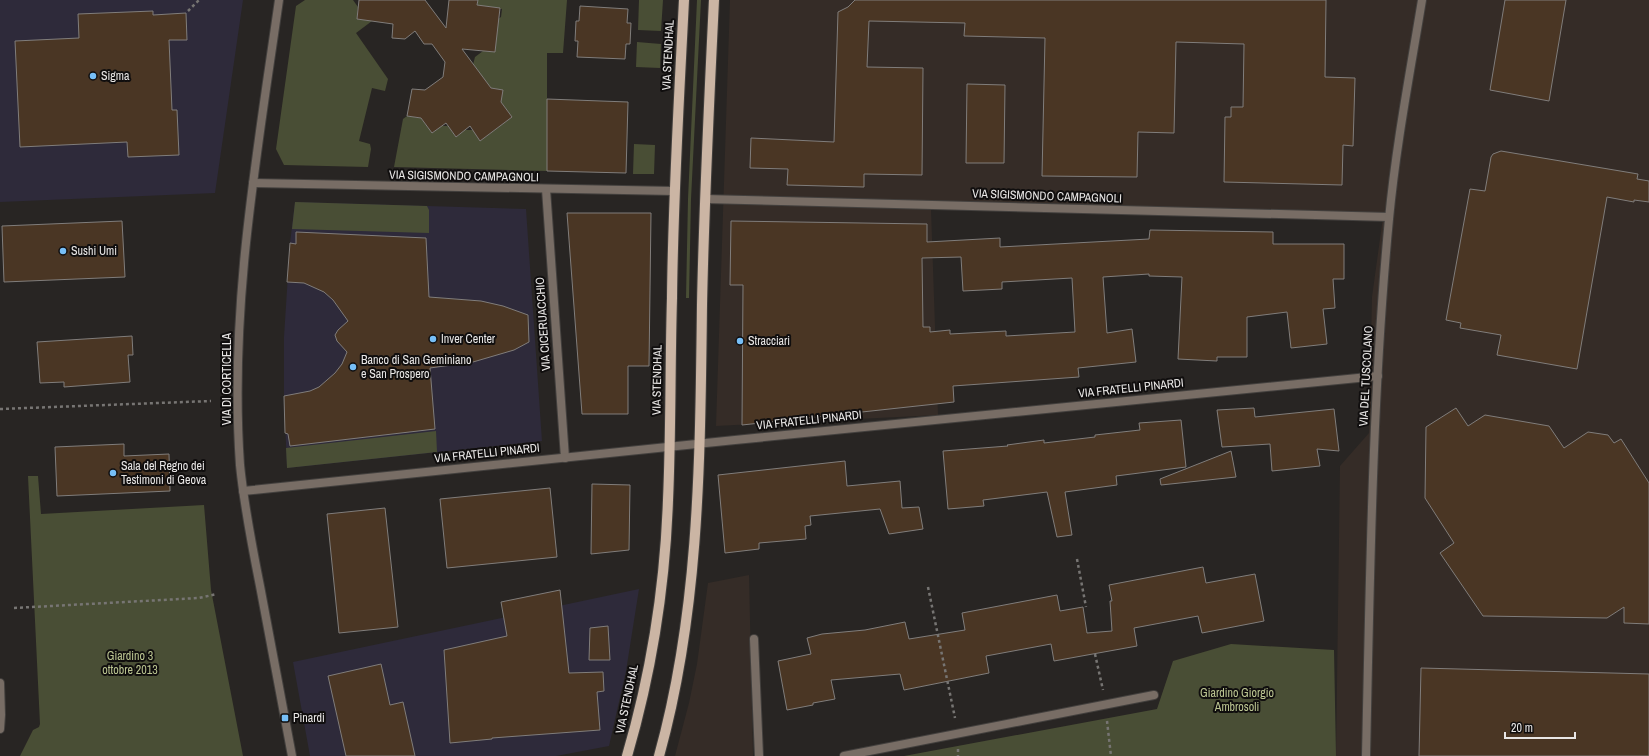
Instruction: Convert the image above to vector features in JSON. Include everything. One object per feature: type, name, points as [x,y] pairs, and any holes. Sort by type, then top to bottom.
[{"type":"main road","name":"VIA STENDHAL","points":[[627,756],[641,700],[658,610],[668,502],[674,191],[684,0]]},
{"type":"main road","points":[[659,756],[680,663],[695,544],[700,444],[705,199],[714,0]]},
{"type":"street","name":"VIA DI CORTICELLA","points":[[279,0],[253,183],[241,294],[238,399],[240,463],[249,530],[292,756]]},
{"type":"street","name":"VIA DEL TUSCOLANO","points":[[1366,756],[1370,570],[1378,376],[1389,217],[1398,148],[1422,0]]},
{"type":"street","name":"VIA SIGISMONDO CAMPAGNOLI","points":[[253,183],[546,190],[674,191]]},
{"type":"street","name":"VIA CICERUACCHIO","points":[[546,190],[565,458]]},
{"type":"street","name":"VIA SIGISMONDO CAMPAGNOLI","points":[[705,199],[1389,217]]},
{"type":"street","name":"VIA FRATELLI PINARDI","points":[[243,490],[1378,376]]},
{"type":"street","points":[[754,639],[758,756]]},
{"type":"street","points":[[0,683],[2,715],[0,729]]},
{"type":"street","points":[[844,756],[1154,695]]},
{"type":"path","points":[[188,11],[199,0]]},
{"type":"path","points":[[0,410],[211,400]]},
{"type":"path","points":[[1077,558],[1086,607]]},
{"type":"path","points":[[928,586],[957,734],[958,756]]},
{"type":"path","points":[[14,608],[199,598],[217,594]]},
{"type":"shaded area","points":[[0,0],[243,0],[215,193],[0,202]]},
{"type":"shaded area","points":[[730,0],[1649,0],[1649,756],[1336,756],[1340,466],[1369,433],[1372,297],[1383,217],[931,209],[938,415],[716,426]]},
{"type":"shaded area","points":[[295,202],[526,209],[542,441],[287,468],[284,396],[284,337],[290,243]]},
{"type":"shaded area","points":[[749,575],[753,756],[675,756],[689,703],[697,664],[708,583]]},
{"type":"shaded area","points":[[639,589],[626,671],[609,746],[556,756],[310,756],[293,662]]},
{"type":"green space","points":[[305,0],[353,0],[358,7],[357,19],[372,21],[356,33],[388,79],[385,91],[372,88],[359,141],[370,144],[371,149],[368,167],[284,165],[276,149],[296,6]]},
{"type":"green space","points":[[478,0],[567,0],[563,53],[547,53],[547,171],[394,167],[403,119],[407,116],[421,118],[432,133],[441,126],[448,126],[456,137],[465,130],[473,130],[480,141],[512,117],[501,102],[502,90],[491,88],[473,65],[475,57],[483,51],[495,52],[497,30],[495,21],[501,17],[502,9],[494,7],[477,9]]},
{"type":"green space","points":[[639,0],[663,0],[661,31],[638,30]]},
{"type":"green space","points":[[697,0],[701,0],[691,199],[689,298],[686,298],[688,199]]},
{"type":"green space","points":[[637,42],[661,44],[660,68],[636,67]]},
{"type":"green space","points":[[634,144],[655,145],[654,174],[633,174]]},
{"type":"green space","points":[[295,202],[427,206],[429,210],[429,233],[292,229]]},
{"type":"green space","points":[[436,431],[437,452],[287,468],[286,448]]},
{"type":"green space","name":"Giardino 3 ottobre 2013","points":[[28,476],[38,476],[41,514],[204,505],[211,590],[243,756],[20,756],[33,730],[39,727],[40,724]]},
{"type":"green space","name":"Giardino Giorgio Ambrosoli","points":[[1231,644],[1334,650],[1336,756],[904,756],[1157,709],[1173,661]]},
{"type":"building","points":[[359,0],[425,0],[446,28],[449,0],[478,0],[477,5],[500,8],[495,52],[462,49],[491,88],[503,90],[501,102],[512,117],[480,141],[470,126],[456,137],[446,123],[432,133],[421,118],[407,116],[412,89],[425,90],[443,77],[445,62],[432,44],[424,44],[415,31],[405,39],[392,38],[393,24],[357,19]]},
{"type":"building","points":[[855,0],[1326,0],[1325,77],[1355,78],[1353,146],[1343,145],[1342,185],[1224,182],[1225,117],[1231,117],[1231,107],[1243,107],[1244,44],[1176,42],[1174,133],[1138,132],[1137,177],[1042,176],[1045,38],[964,36],[965,23],[869,21],[867,67],[923,68],[922,175],[864,174],[864,187],[787,185],[788,169],[750,168],[751,138],[834,142],[838,12],[848,7]]},
{"type":"building","points":[[1505,0],[1566,0],[1549,101],[1490,90]]},
{"type":"building","points":[[580,6],[628,9],[627,23],[631,23],[630,44],[626,44],[625,59],[577,57],[578,41],[575,41],[576,21],[579,21]]},
{"type":"building","name":"Sigma","points":[[153,11],[153,15],[186,13],[187,40],[169,40],[172,110],[177,110],[179,155],[128,157],[127,142],[20,147],[15,41],[79,38],[78,14]]},
{"type":"building","points":[[967,84],[1005,85],[1004,163],[966,163]]},
{"type":"building","points":[[547,99],[628,102],[626,173],[547,171]]},
{"type":"building","points":[[1501,151],[1638,174],[1637,179],[1649,181],[1649,202],[1634,200],[1634,202],[1607,197],[1577,369],[1497,355],[1501,335],[1460,328],[1461,323],[1446,320],[1470,189],[1485,191],[1491,157],[1493,154]]},
{"type":"building","points":[[567,213],[651,213],[649,366],[628,366],[628,414],[582,414]]},
{"type":"building","name":"Sushi Umi","points":[[122,221],[125,277],[4,282],[2,226]]},
{"type":"building","points":[[731,221],[927,224],[927,242],[1000,238],[1000,247],[1149,239],[1150,230],[1273,232],[1273,244],[1344,244],[1344,279],[1333,279],[1335,308],[1323,309],[1327,344],[1291,348],[1287,312],[1247,317],[1247,357],[1217,357],[1217,361],[1178,359],[1182,277],[1149,276],[1149,274],[1103,277],[1107,333],[1132,329],[1136,362],[1078,368],[1079,377],[953,386],[954,402],[742,425],[743,285],[730,285]],"holes":[[[961,257],[963,291],[1002,289],[1002,282],[1072,278],[1075,332],[1006,336],[1006,331],[950,334],[950,330],[930,332],[930,327],[923,327],[922,258]]]},
{"type":"building","name":"Inver Center","points":[[296,232],[426,238],[429,297],[481,301],[503,306],[528,315],[529,342],[514,350],[473,362],[430,368],[435,429],[290,446],[288,434],[285,433],[284,396],[310,391],[319,387],[335,373],[342,364],[347,352],[337,341],[335,335],[338,330],[348,321],[333,300],[324,292],[304,283],[287,282],[290,243],[296,244]]},
{"type":"building","points":[[132,336],[133,355],[128,355],[130,382],[64,387],[64,382],[40,383],[37,342]]},
{"type":"building","points":[[1254,408],[1255,417],[1334,409],[1339,451],[1317,449],[1320,466],[1272,471],[1270,444],[1222,447],[1217,410]]},
{"type":"building","points":[[1456,408],[1468,426],[1485,415],[1549,426],[1564,448],[1588,432],[1608,435],[1614,443],[1621,439],[1649,483],[1649,624],[1624,623],[1624,607],[1607,618],[1483,616],[1440,553],[1454,543],[1425,498],[1426,427]]},
{"type":"building","points":[[1181,420],[1186,467],[1116,476],[1117,485],[1065,492],[1072,535],[1057,537],[1047,492],[983,500],[984,506],[948,509],[943,451],[1008,446],[1007,445],[1044,440],[1044,443],[1095,437],[1095,435],[1140,430],[1139,423]]},
{"type":"building","name":"Sala del Regno dei Testimoni di Geova","points":[[124,444],[124,456],[169,454],[170,491],[57,496],[55,447]]},
{"type":"building","points":[[1231,451],[1236,477],[1161,485],[1160,479]]},
{"type":"building","points":[[845,461],[847,486],[900,481],[902,508],[919,507],[923,529],[889,534],[880,509],[810,516],[811,525],[805,526],[806,539],[759,543],[759,549],[725,553],[718,475]]},
{"type":"building","points":[[592,484],[630,485],[629,550],[591,554]]},
{"type":"building","points":[[550,488],[557,557],[447,568],[440,499]]},
{"type":"building","points":[[385,508],[398,627],[339,633],[327,514]]},
{"type":"building","points":[[1203,567],[1206,583],[1255,574],[1264,621],[1202,633],[1198,616],[1134,628],[1137,646],[1054,661],[1051,644],[986,656],[989,673],[904,690],[900,674],[831,680],[835,699],[787,710],[778,661],[811,654],[807,638],[822,634],[865,630],[905,622],[909,639],[965,630],[962,613],[1057,595],[1060,611],[1083,607],[1087,633],[1112,631],[1110,601],[1112,601],[1109,585]]},
{"type":"building","points":[[560,590],[569,673],[603,672],[604,691],[597,692],[600,730],[492,738],[450,743],[444,650],[507,636],[501,602]]},
{"type":"building","points":[[608,626],[610,660],[589,660],[590,628]]},
{"type":"building","points":[[381,664],[390,705],[403,702],[415,756],[346,756],[328,676]]},
{"type":"building","points":[[1421,668],[1649,674],[1649,756],[1419,756]]},
{"type":"place","name":"Sigma","points":[[93,76]]},
{"type":"place","name":"Sushi Umi","points":[[63,251]]},
{"type":"place","name":"Inver Center","points":[[433,339]]},
{"type":"place","name":"Stracciari","points":[[740,341]]},
{"type":"place","name":"Banco di San Geminiano e San Prospero","points":[[353,367]]},
{"type":"place","name":"Sala del Regno dei Testimoni di Geova","points":[[113,473]]},
{"type":"place","name":"Pinardi","points":[[285,718]]}]
